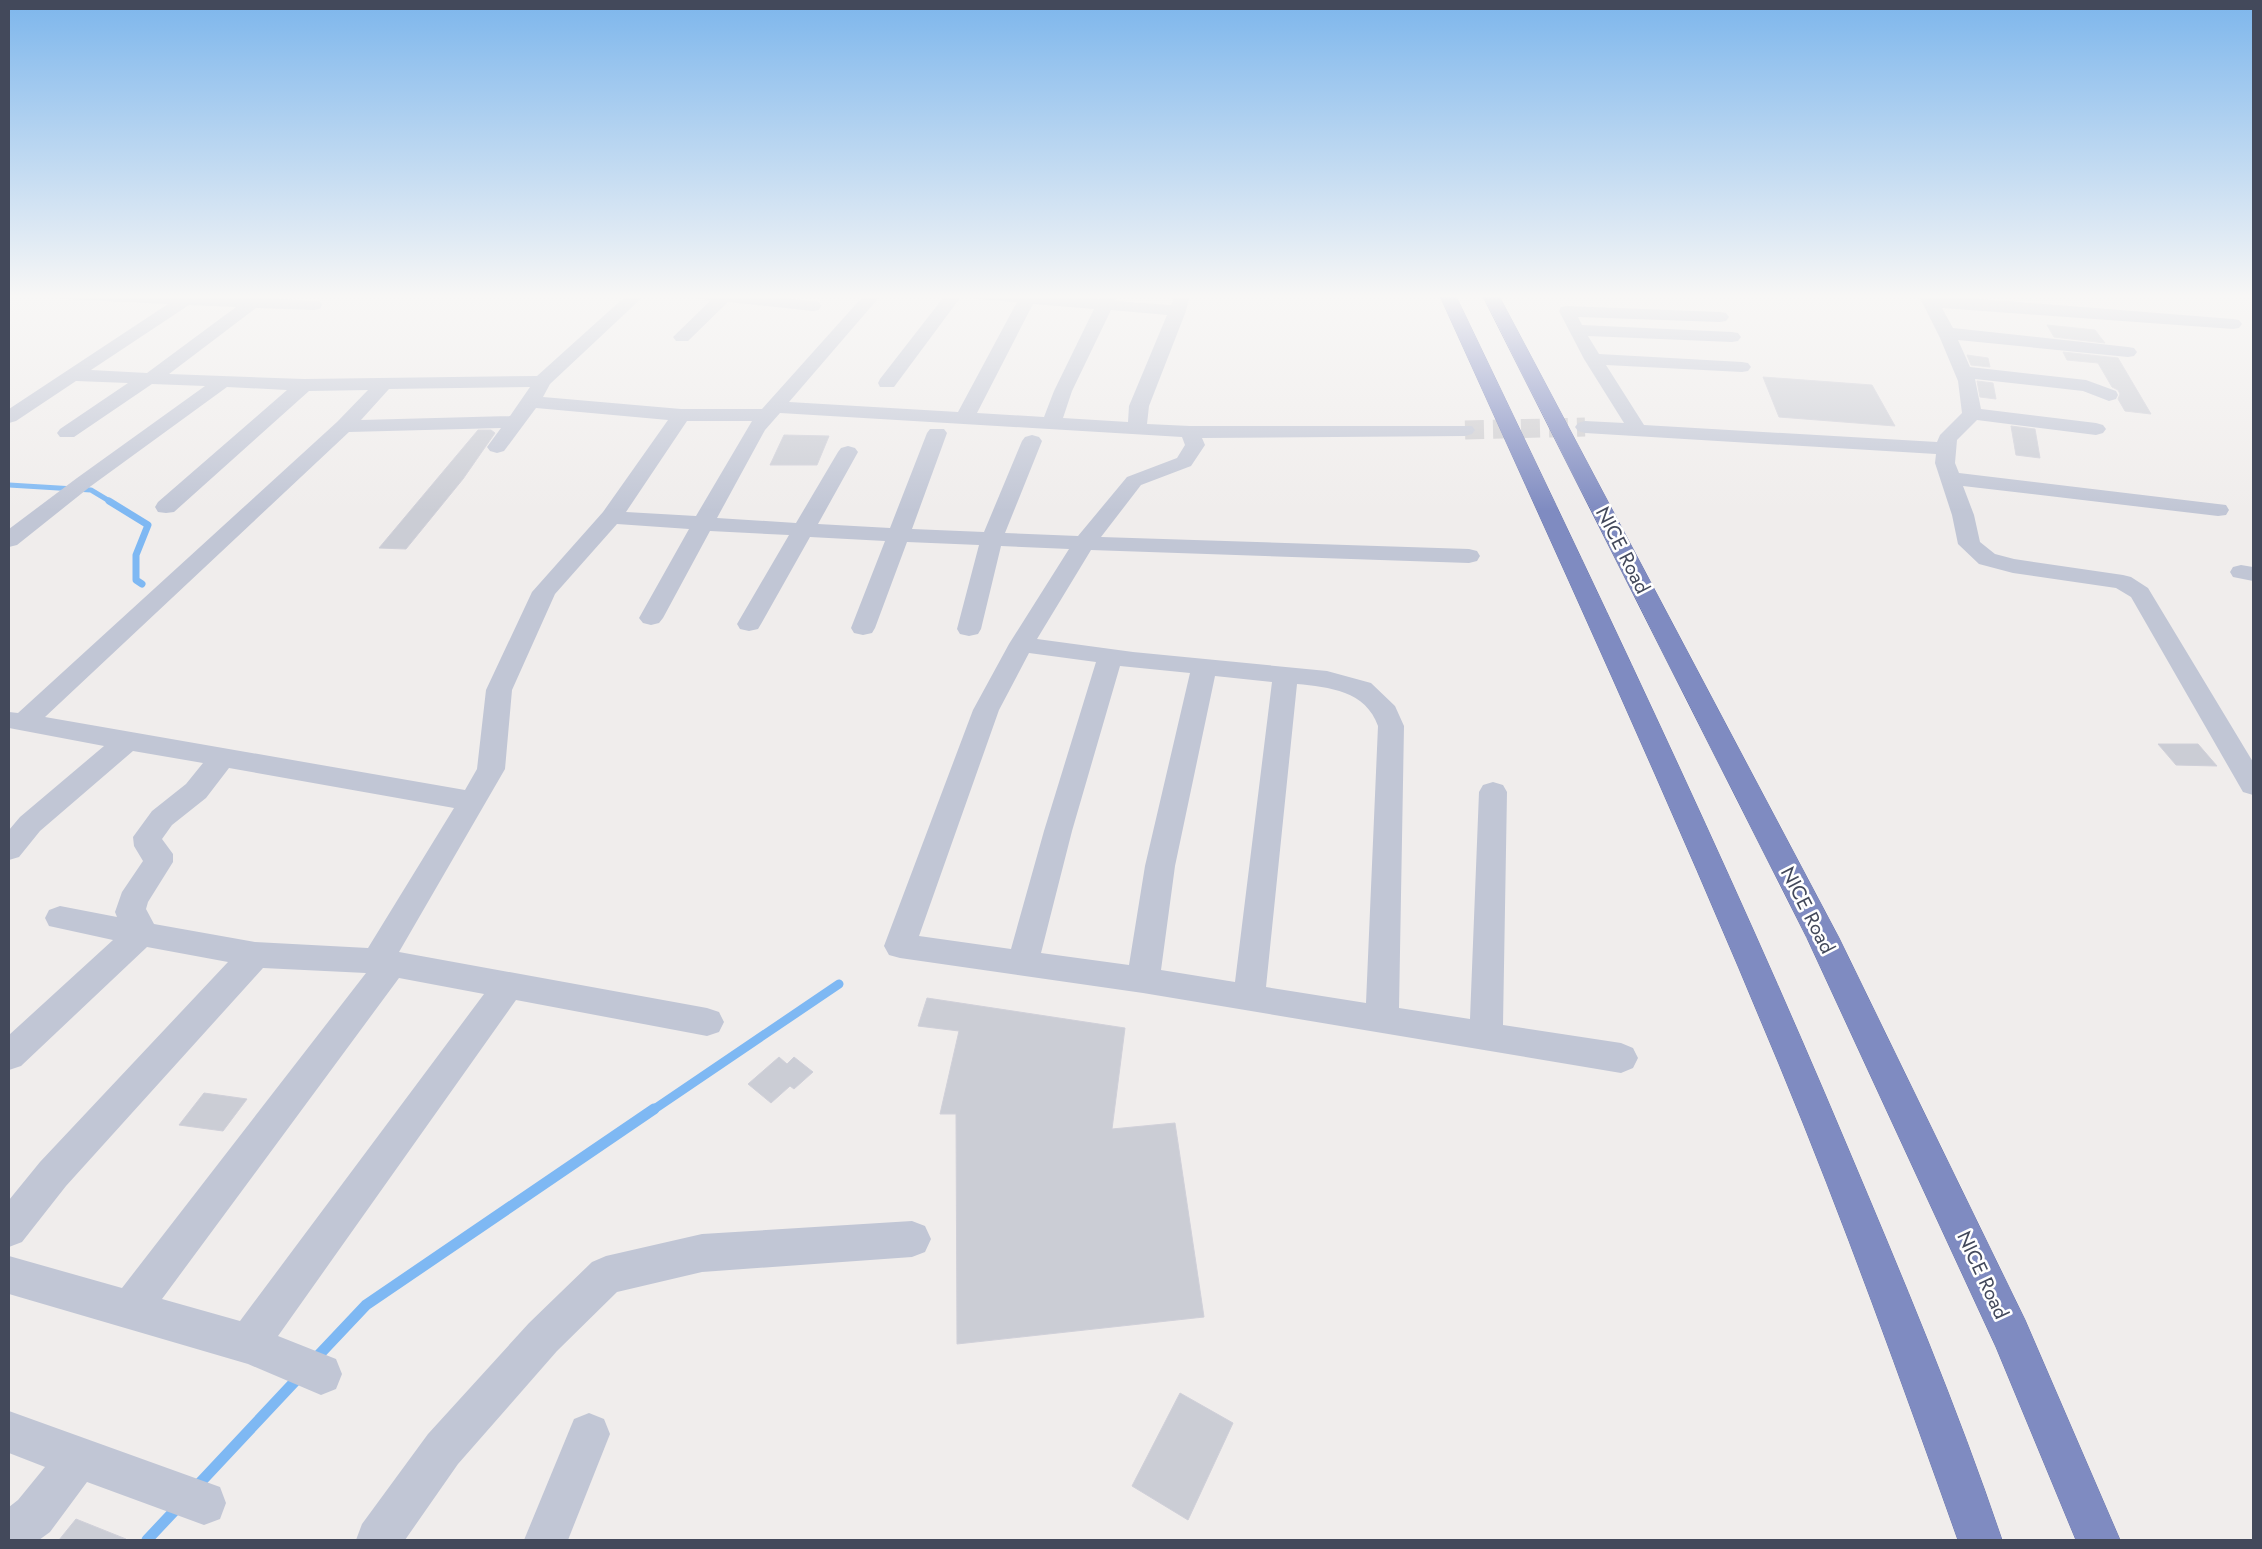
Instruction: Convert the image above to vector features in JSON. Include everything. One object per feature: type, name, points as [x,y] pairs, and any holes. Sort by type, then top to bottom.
[{"type":"highway","points":[[1480,366],[1746,942],[1901,1320],[1980,1540]]},
{"type":"highway","name":"NICE Road","points":[[1527,366],[1823,938],[2011,1334],[2098,1540]]},
{"type":"street","points":[[9,417],[85,366]]},
{"type":"street","points":[[67,432],[166,366]]},
{"type":"street","points":[[497,447],[531,402],[542,382],[559,366]]},
{"type":"street","points":[[651,618],[756,428],[811,366]]},
{"type":"street","points":[[887,383],[900,366]]},
{"type":"street","points":[[965,418],[992,366]]},
{"type":"street","points":[[1051,424],[1075,366]]},
{"type":"street","points":[[1137,429],[1139,406],[1155,366]]},
{"type":"street","points":[[1598,366],[1638,430]]},
{"type":"street","points":[[1729,366],[1742,367]]},
{"type":"street","points":[[1961,366],[1972,414]]},
{"type":"street","points":[[1964,372],[2086,386],[2109,395]]},
{"type":"street","points":[[72,375],[304,385],[542,382]]},
{"type":"street","points":[[9,540],[84,482],[224,381]]},
{"type":"street","points":[[16,721],[344,426],[384,384]]},
{"type":"street","points":[[166,506],[304,385]]},
{"type":"street","points":[[9,394],[41,396]]},
{"type":"street","points":[[531,402],[681,414],[772,411],[965,418],[1190,432],[1465,430]]},
{"type":"street","points":[[130,1310],[384,962],[472,800],[491,769],[499,690],[544,592],[611,517],[681,414]]},
{"type":"street","points":[[1972,414],[2096,429]]},
{"type":"street","points":[[1972,414],[1947,439],[1945,463],[1963,515],[1969,544],[1987,559],[2013,566],[2123,582],[2140,593],[2253,785]]},
{"type":"street","points":[[344,426],[516,422]]},
{"type":"street","points":[[1585,426],[1946,449]]},
{"type":"street","points":[[1190,432],[1195,444],[1184,462],[1134,481],[1084,543],[1022,644],[986,710],[900,946],[1144,980],[1621,1058]]},
{"type":"street","points":[[863,628],[937,433]]},
{"type":"street","points":[[969,629],[992,538],[1032,441]]},
{"type":"street","points":[[749,624],[848,452]]},
{"type":"street","points":[[1950,478],[2218,510]]},
{"type":"street","points":[[611,517],[703,524],[1084,543],[1469,556]]},
{"type":"street","points":[[1022,644],[1204,667],[1327,679],[1362,689],[1386,712],[1391,726],[1382,1019]]},
{"type":"street","points":[[1023,963],[1058,831],[1110,656]]},
{"type":"street","points":[[1144,980],[1160,866],[1204,667]]},
{"type":"street","points":[[1249,997],[1285,674]]},
{"type":"street","points":[[16,721],[472,800]]},
{"type":"street","points":[[9,849],[30,824],[128,740]]},
{"type":"street","points":[[142,933],[138,921],[130,912],[133,900],[158,862],[158,854],[149,846],[147,837],[162,818],[196,792],[223,757]]},
{"type":"street","points":[[1486,1036],[1493,792]]},
{"type":"street","points":[[60,918],[255,956],[384,962],[708,1022]]},
{"type":"street","points":[[9,1056],[142,933]]},
{"type":"street","points":[[9,1229],[53,1174],[255,956]]},
{"type":"street","points":[[248,1344],[509,985]]},
{"type":"street","points":[[378,1540],[444,1449],[543,1337],[606,1275],[702,1252],[912,1239]]},
{"type":"street","points":[[9,1275],[248,1344],[321,1374]]},
{"type":"street","points":[[9,1432],[204,1503]]},
{"type":"street","points":[[546,1540],[589,1434]]},
{"type":"street","points":[[9,1535],[34,1516],[79,1458]]},
{"type":"building","points":[[2100,366],[2123,366],[2151,414],[2125,411],[2118,399],[2120,394],[2118,390],[2112,387]]},
{"type":"building","points":[[1763,377],[1872,385],[1895,426],[1779,417]]},
{"type":"building","points":[[1977,381],[1993,383],[1996,399],[1980,397]]},
{"type":"building","points":[[2011,426],[2035,429],[2040,458],[2016,455]]},
{"type":"building","points":[[478,430],[491,430],[495,433],[463,479],[406,549],[379,548]]},
{"type":"building","points":[[784,435],[829,436],[817,465],[770,465]]},
{"type":"building","points":[[2158,744],[2198,744],[2217,766],[2176,765]]},
{"type":"building","points":[[927,998],[1125,1028],[1112,1129],[1175,1123],[1204,1317],[957,1344],[956,1114],[940,1114],[959,1031],[918,1026]]},
{"type":"building","points":[[779,1057],[787,1064],[794,1057],[813,1072],[794,1089],[790,1086],[771,1103],[748,1084]]},
{"type":"building","points":[[204,1093],[247,1099],[223,1131],[179,1125]]},
{"type":"building","points":[[1180,1393],[1233,1423],[1188,1520],[1132,1486]]},
{"type":"building","points":[[76,1519],[126,1539],[126,1540],[59,1540]]},
{"type":"waterway","points":[[9,485],[91,490],[111,502]]},
{"type":"waterway","points":[[109,501],[148,525],[136,555],[136,580],[142,584]]},
{"type":"waterway","points":[[653,1110],[839,984]]},
{"type":"waterway","points":[[315,1359],[366,1305],[654,1109]]},
{"type":"waterway","points":[[196,1487],[299,1377]]},
{"type":"waterway","points":[[147,1540],[178,1507]]},
{"type":"tunnel","points":[[1465,430],[1585,427]]}]
